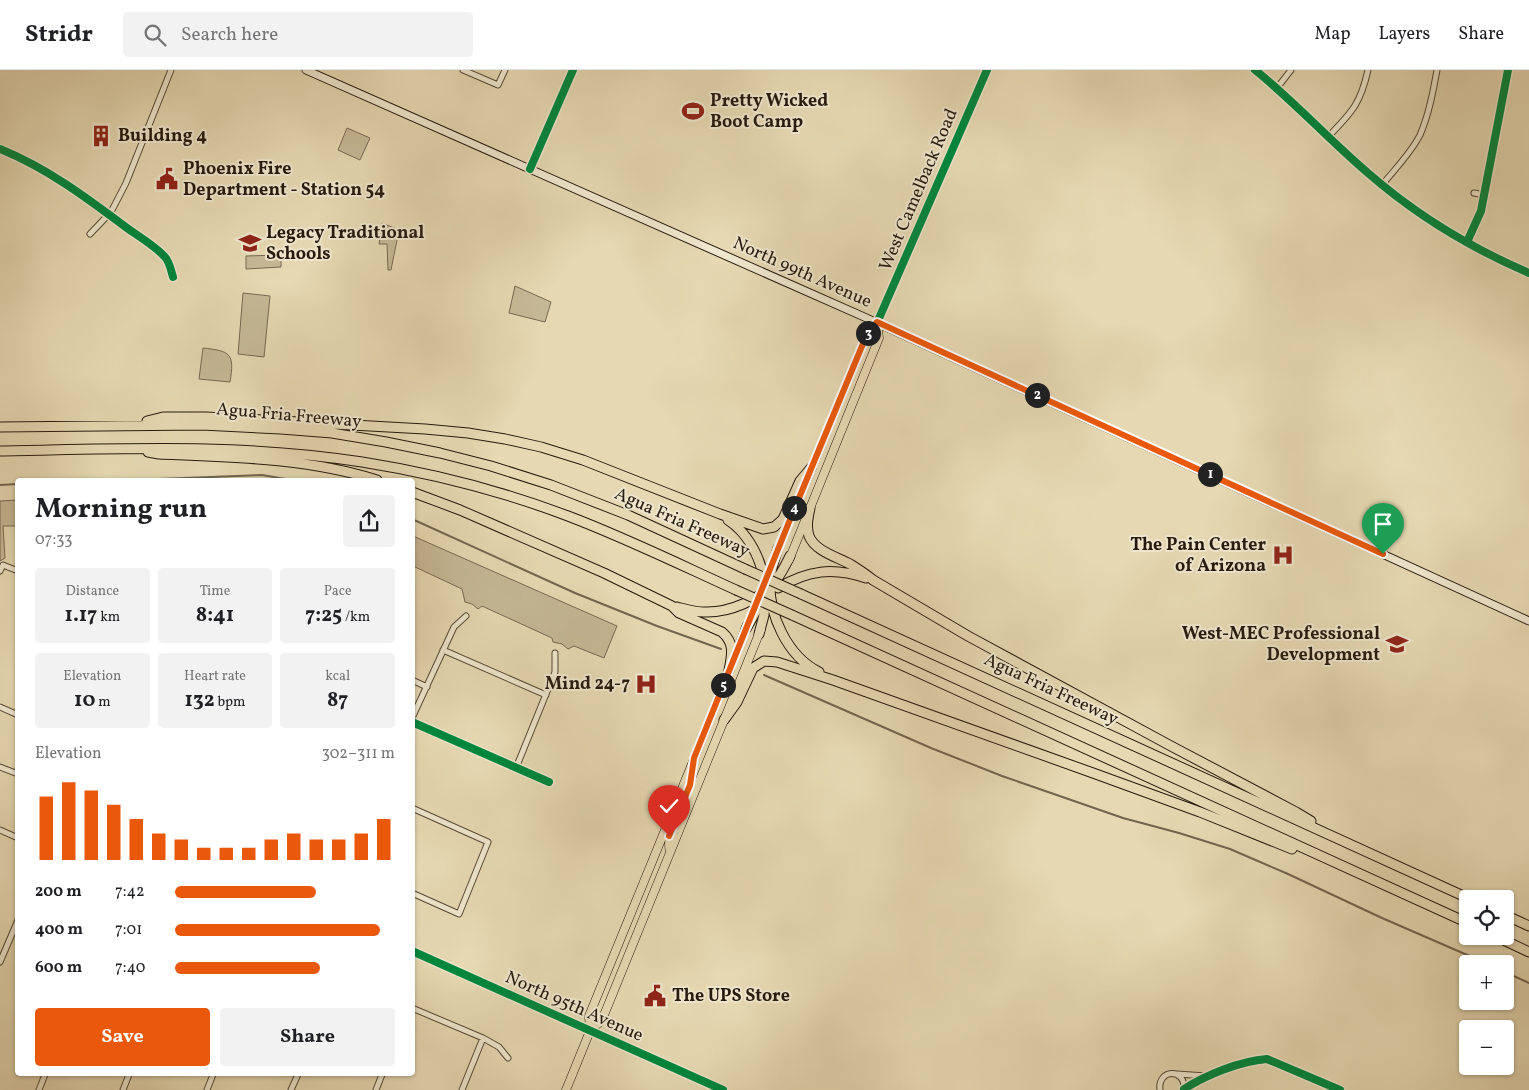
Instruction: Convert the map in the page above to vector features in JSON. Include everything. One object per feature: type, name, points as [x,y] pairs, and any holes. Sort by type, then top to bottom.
[{"type":"highway","points":[[134,425],[163,417],[206,417],[468,433],[524,443],[569,456],[757,528],[768,528],[778,525],[786,514],[800,481],[811,468]]},
{"type":"highway","name":"Agua Fria Freeway","points":[[0,427],[202,424],[281,429],[361,437],[440,453],[519,474],[654,526],[1459,894]]},
{"type":"highway","name":"Agua Fria Freeway","points":[[0,451],[206,448],[294,453],[362,462],[421,473],[494,492],[566,515],[613,534],[792,615],[1459,920]]},
{"type":"highway","points":[[128,449],[159,454],[239,457],[299,463],[368,478]]},
{"type":"highway","points":[[415,493],[460,510],[604,573],[672,606],[703,612],[719,611],[748,602],[805,575],[824,571],[845,572],[873,580]]},
{"type":"highway","points":[[810,508],[808,530],[809,537],[815,545],[983,644],[1296,812],[1343,841]]},
{"type":"highway","points":[[720,514],[734,523],[743,533],[759,560],[779,626],[793,650],[804,663],[833,680]]},
{"type":"highway","points":[[759,634],[771,571],[778,548]]},
{"type":"highway","points":[[746,628],[790,556]]},
{"type":"highway","points":[[672,606],[679,613],[727,636],[732,652],[729,670]]},
{"type":"highway","points":[[724,720],[737,702],[750,671],[757,664],[764,661],[777,662],[1093,772],[1200,812],[1283,846],[1333,863]]},
{"type":"highway","points":[[1514,919],[1529,926]]},
{"type":"highway","points":[[1514,945],[1529,952]]},
{"type":"main road","name":"North 99th Avenue","points":[[306,70],[877,322],[1529,621]]},
{"type":"main road","name":"West Camelback Road","points":[[778,548],[867,334],[877,322],[987,70]]},
{"type":"main road","name":"West Camelback Road","points":[[790,556],[880,338],[877,322]]},
{"type":"main road","points":[[566,1090],[590,1030],[589,1016],[746,628]]},
{"type":"main road","points":[[590,1030],[602,1020],[759,634]]},
{"type":"main road","points":[[670,853],[669,836],[690,785],[694,758]]},
{"type":"main road","points":[[635,904],[646,890],[660,858],[670,853]]},
{"type":"street","points":[[90,234],[108,214],[126,183],[171,70]]},
{"type":"street","points":[[463,70],[498,86],[505,70]]},
{"type":"street","points":[[530,169],[573,70]]},
{"type":"street","points":[[1256,70],[1328,137],[1382,184],[1421,214],[1466,242],[1529,273]]},
{"type":"street","points":[[1277,88],[1291,70]]},
{"type":"street","points":[[1328,137],[1356,106],[1363,92],[1368,70]]},
{"type":"street","points":[[1382,184],[1411,149],[1420,134],[1429,108],[1437,70]]},
{"type":"street","points":[[1466,242],[1481,211],[1508,70]]},
{"type":"street","points":[[0,148],[19,156],[76,190],[165,257],[173,277]]},
{"type":"street","points":[[1474,192],[1484,195]]},
{"type":"street","points":[[0,571],[3,564],[15,570]]},
{"type":"street","points":[[415,712],[454,627],[466,616]]},
{"type":"street","points":[[443,650],[546,696]]},
{"type":"street","points":[[516,768],[556,672],[555,653]]},
{"type":"street","points":[[415,681],[427,687]]},
{"type":"street","points":[[0,707],[15,714]]},
{"type":"street","points":[[415,723],[549,782]]},
{"type":"street","points":[[0,767],[15,773]]},
{"type":"street","points":[[415,809],[488,842],[459,914],[415,895]]},
{"type":"street","points":[[0,830],[15,837]]},
{"type":"street","points":[[0,962],[15,927]]},
{"type":"street","name":"North 95th Avenue","points":[[415,952],[723,1090]]},
{"type":"street","points":[[415,1009],[483,1038],[499,1047],[508,1058]]},
{"type":"street","points":[[462,1090],[483,1038]]},
{"type":"street","points":[[1177,1074],[1183,1080],[1184,1090],[1206,1076],[1254,1060],[1266,1059],[1340,1090]]},
{"type":"street","points":[[1159,1090],[1160,1082],[1165,1075],[1206,1076]]},
{"type":"street","points":[[39,1090],[44,1076]]},
{"type":"street","points":[[123,1090],[128,1076]]},
{"type":"street","points":[[207,1090],[212,1076]]},
{"type":"street","points":[[292,1090],[297,1076]]},
{"type":"street","points":[[376,1090],[381,1076]]},
{"type":"shaded area","points":[[347,128],[370,138],[360,160],[338,150]]},
{"type":"shaded area","points":[[382,223],[399,230],[391,270],[388,270],[387,244],[379,244]]},
{"type":"shaded area","points":[[281,255],[281,267],[246,269],[246,256]]},
{"type":"shaded area","points":[[515,286],[551,302],[545,322],[509,313]]},
{"type":"shaded area","points":[[243,293],[270,296],[264,357],[238,354]]},
{"type":"shaded area","points":[[203,348],[225,352],[228,355],[232,365],[230,382],[199,379]]},
{"type":"shaded area","points":[[15,500],[15,526],[3,526],[5,558],[0,561],[0,501]]},
{"type":"shaded area","points":[[415,537],[617,626],[604,658],[574,646],[568,649],[562,644],[553,642],[552,638],[482,606],[478,609],[472,604],[465,602],[462,589],[415,567]]},
{"type":"waterway","points":[[185,478],[262,475],[279,478]]},
{"type":"waterway","points":[[0,485],[15,484]]},
{"type":"waterway","points":[[415,520],[575,593],[721,649]]},
{"type":"waterway","points":[[764,675],[931,748],[1002,776],[1123,818],[1230,849],[1467,955]]},
{"type":"waterway","points":[[1514,976],[1529,983]]},
{"type":"cycle path","points":[[530,169],[573,70]]},
{"type":"cycle path","points":[[877,323],[987,70]]},
{"type":"cycle path","points":[[1255,70],[1354,160],[1405,203],[1486,253],[1529,273]]},
{"type":"cycle path","points":[[1467,242],[1481,211],[1508,70]]},
{"type":"cycle path","points":[[0,149],[34,165],[66,184],[151,245],[166,258],[173,277]]},
{"type":"cycle path","points":[[765,581],[805,482]]},
{"type":"cycle path","points":[[415,723],[549,782]]},
{"type":"cycle path","points":[[415,952],[723,1090]]},
{"type":"cycle path","points":[[1184,1089],[1224,1069],[1267,1059],[1340,1090]]},
{"type":"place","name":"Pretty Wicked Boot Camp","points":[[693,111]]},
{"type":"place","name":"Building 4","points":[[101,136]]},
{"type":"place","name":"Phoenix Fire Department - Station 54","points":[[167,179]]},
{"type":"place","name":"Legacy Traditional Schools","points":[[250,243]]},
{"type":"place","name":"The Pain Center of Arizona","points":[[1283,555]]},
{"type":"place","name":"West-MEC Professional Development","points":[[1397,644]]},
{"type":"place","name":"Mind 24-7","points":[[646,684]]},
{"type":"place","name":"The UPS Store","points":[[655,996]]},
{"type":"route","points":[[669,836],[690,785],[694,758],[759,595],[867,334],[877,322],[1383,554]]}]
